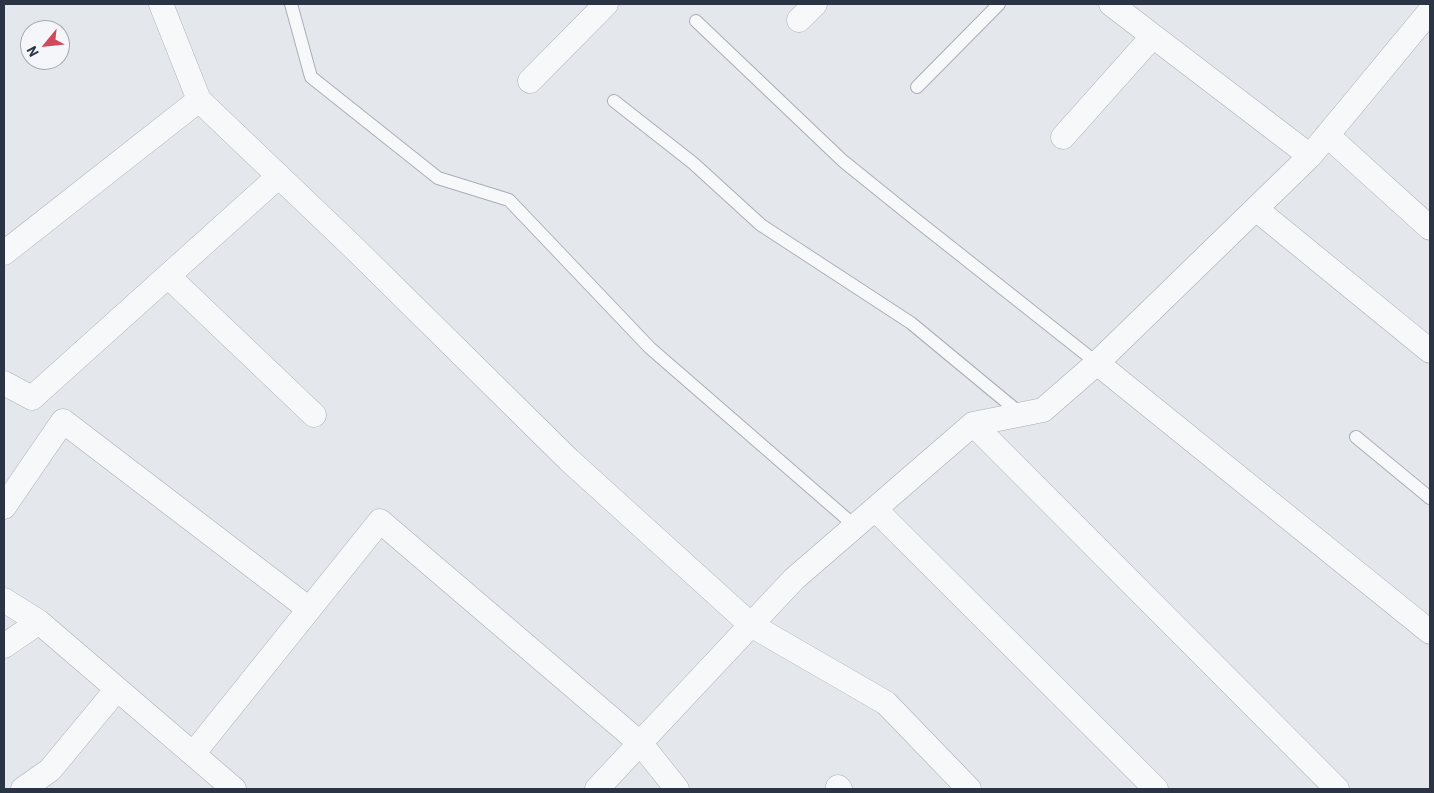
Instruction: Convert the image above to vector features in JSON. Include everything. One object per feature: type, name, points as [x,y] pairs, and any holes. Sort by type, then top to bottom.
[{"type":"street","points":[[161,4],[199,100],[569,460],[751,625],[886,703],[969,789]]},
{"type":"street","points":[[530,80],[606,4]]},
{"type":"street","points":[[1114,5],[1310,156]]},
{"type":"street","points":[[597,789],[794,579],[973,424],[1043,410],[1097,363],[1310,156],[1430,11]]},
{"type":"street","points":[[1063,137],[1153,36]]},
{"type":"street","points":[[4,253],[199,100]]},
{"type":"street","points":[[1327,136],[1430,228]]},
{"type":"street","points":[[4,383],[32,398],[279,176]]},
{"type":"street","points":[[1256,208],[1430,351]]},
{"type":"street","points":[[168,276],[314,415]]},
{"type":"street","points":[[1097,363],[1430,632]]},
{"type":"street","points":[[4,507],[63,421],[309,610]]},
{"type":"street","points":[[973,424],[1337,789]]},
{"type":"street","points":[[875,509],[1156,789]]},
{"type":"street","points":[[193,754],[380,521],[641,744],[678,789]]},
{"type":"street","points":[[4,600],[39,622],[234,789]]},
{"type":"street","points":[[4,646],[39,622]]},
{"type":"street","points":[[23,789],[50,770],[116,689]]},
{"type":"lane","points":[[291,4],[312,77],[438,178],[509,200],[650,348],[855,526]]},
{"type":"lane","points":[[917,87],[999,4]]},
{"type":"lane","points":[[696,22],[843,161],[917,222],[1097,363]]},
{"type":"lane","points":[[614,101],[693,163],[761,225],[911,323],[1021,414]]},
{"type":"lane","points":[[1356,437],[1430,498]]}]
